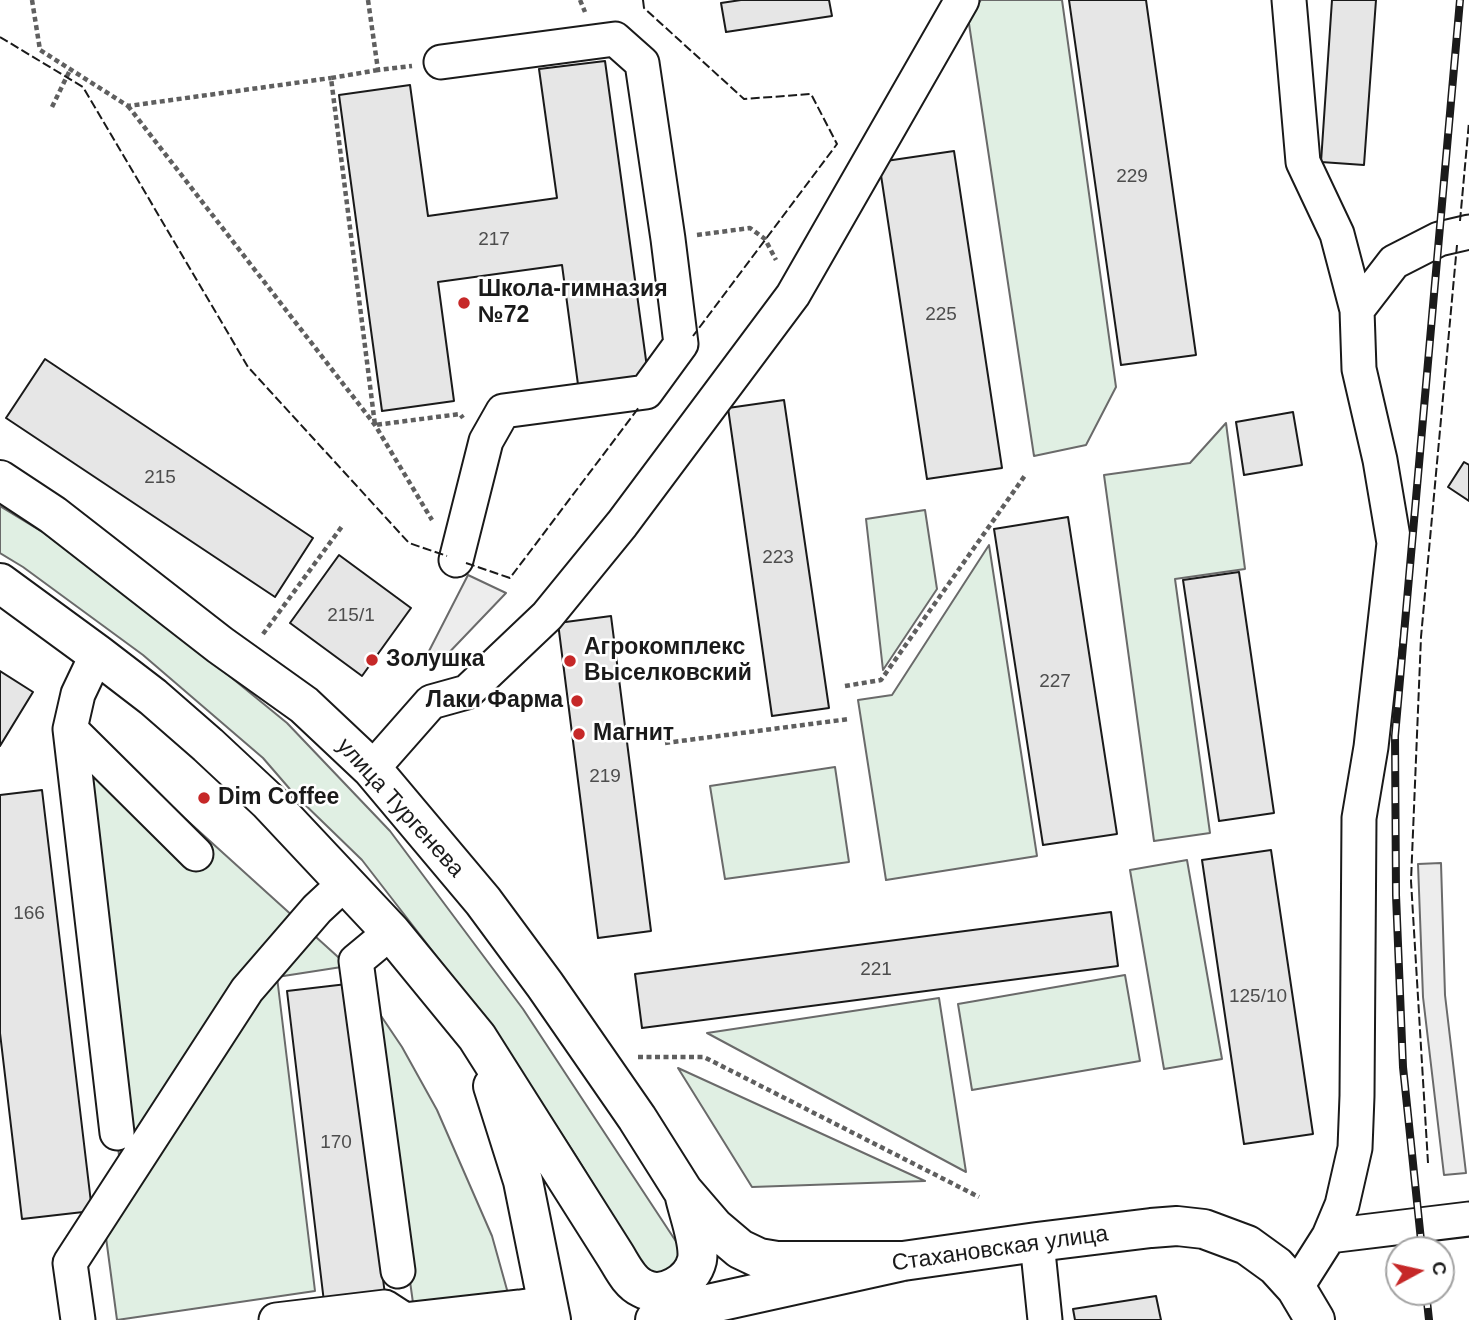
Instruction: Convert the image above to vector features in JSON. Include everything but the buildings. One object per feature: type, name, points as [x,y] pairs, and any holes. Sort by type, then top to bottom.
[{"type":"main road","name":"улица Тургенева","points":[[0,480],[53,515],[220,645],[304,705],[372,769],[483,901],[545,985],[637,1118],[683,1191]]},
{"type":"main road","points":[[0,583],[153,697],[268,801],[391,932],[477,1037],[626,1272],[643,1290],[676,1287],[693,1270],[698,1249],[683,1191]]},
{"type":"main road","points":[[477,1037],[523,1181],[535,1313]]},
{"type":"main road","points":[[683,1191],[714,1227],[740,1249],[758,1258],[778,1261],[903,1261]]},
{"type":"main road","name":"Стахановская улица","points":[[655,1320],[690,1308],[903,1261],[1177,1226],[1204,1229],[1247,1245],[1276,1266],[1305,1304]]},
{"type":"street","points":[[372,769],[431,702],[467,692],[547,616],[622,524],[793,295],[962,0]]},
{"type":"street","points":[[1289,0],[1303,162],[1337,234],[1357,310],[1360,369],[1380,460],[1394,543],[1371,747],[1359,818],[1355,1149],[1342,1205],[1305,1304]]},
{"type":"street","points":[[441,62],[615,39],[642,63],[681,344],[646,392],[503,411],[486,441],[456,560]]},
{"type":"street","points":[[1357,310],[1394,262],[1439,239],[1469,232]]},
{"type":"street","points":[[97,653],[78,694],[70,729],[117,1133]]},
{"type":"street","points":[[70,729],[197,854]]},
{"type":"street","points":[[78,1320],[70,1263],[247,990],[317,909],[345,883]]},
{"type":"street","points":[[391,932],[356,961],[398,1270]]},
{"type":"street","points":[[1329,1236],[1469,1219]]},
{"type":"street","points":[[1037,1242],[1045,1320]]},
{"type":"street","points":[[276,1320],[385,1307],[405,1320],[535,1313]]},
{"type":"path","points":[[32,0],[40,50],[128,106],[375,425],[456,560]]},
{"type":"path","points":[[368,0],[378,70]]},
{"type":"path","points":[[128,106],[441,62]]},
{"type":"path","points":[[52,107],[70,70]]},
{"type":"path","points":[[331,78],[375,425]]},
{"type":"path","points":[[668,239],[750,228],[765,239],[793,295]]},
{"type":"path","points":[[375,425],[460,414],[486,441]]},
{"type":"path","points":[[845,686],[881,680],[1026,474]]},
{"type":"path","points":[[261,637],[343,525]]},
{"type":"path","points":[[665,743],[849,719]]},
{"type":"path","points":[[638,1057],[704,1057],[979,1197]]},
{"type":"green space","points":[[981,0],[1062,0],[1116,387],[1086,445],[1034,456],[968,17]]},
{"type":"green space","points":[[1226,423],[1245,569],[1175,579],[1210,833],[1154,841],[1104,475],[1190,463]]},
{"type":"green space","points":[[0,506],[44,533],[167,625],[287,723],[390,831],[523,1009],[681,1249],[676,1279],[647,1272],[496,1033],[362,860],[295,795],[263,758],[143,655],[0,553]]},
{"type":"green space","points":[[925,510],[937,589],[883,670],[866,519]]},
{"type":"green space","points":[[989,545],[1037,856],[886,880],[858,700],[892,695]]},
{"type":"green space","points":[[64,709],[348,966],[277,977],[315,1291],[117,1320],[101,1200],[124,1196]]},
{"type":"green space","points":[[835,767],[849,862],[725,879],[710,786]]},
{"type":"green space","points":[[1187,860],[1222,1059],[1164,1069],[1130,870]]},
{"type":"green space","points":[[1125,975],[1140,1061],[972,1090],[958,1004]]},
{"type":"green space","points":[[939,998],[966,1172],[707,1033]]},
{"type":"green space","points":[[371,1001],[402,1047],[437,1110],[492,1236],[509,1297],[414,1310]]},
{"type":"green space","points":[[678,1068],[925,1181],[752,1187]]},
{"type":"shaded area","points":[[468,575],[506,593],[440,662],[428,653]]},
{"type":"shaded area","points":[[1441,863],[1445,995],[1466,1173],[1444,1175],[1423,997],[1418,864]]},
{"type":"railway","points":[[1421,1236],[1403,1067],[1396,895],[1395,736],[1460,0]]},
{"type":"railway","points":[[1428,1306],[1429,1320]]},
{"type":"fence","points":[[643,0],[644,8],[744,99],[811,94],[837,144],[693,336]]},
{"type":"fence","points":[[0,37],[83,87],[248,367],[409,543],[447,556]]},
{"type":"fence","points":[[1460,221],[1469,122]]},
{"type":"fence","points":[[1428,1163],[1411,881],[1421,637],[1457,245]]},
{"type":"fence","points":[[466,563],[510,578],[640,406]]},
{"type":"place","name":"Школа-гимназия №72","points":[[464,303]]},
{"type":"place","name":"Золушка","points":[[372,660]]},
{"type":"place","name":"Агрокомплекс Выселковский","points":[[570,661]]},
{"type":"place","name":"Лаки Фарма","points":[[577,701]]},
{"type":"place","name":"Магнит","points":[[579,734]]},
{"type":"place","name":"Dim Coffee","points":[[204,798]]}]
